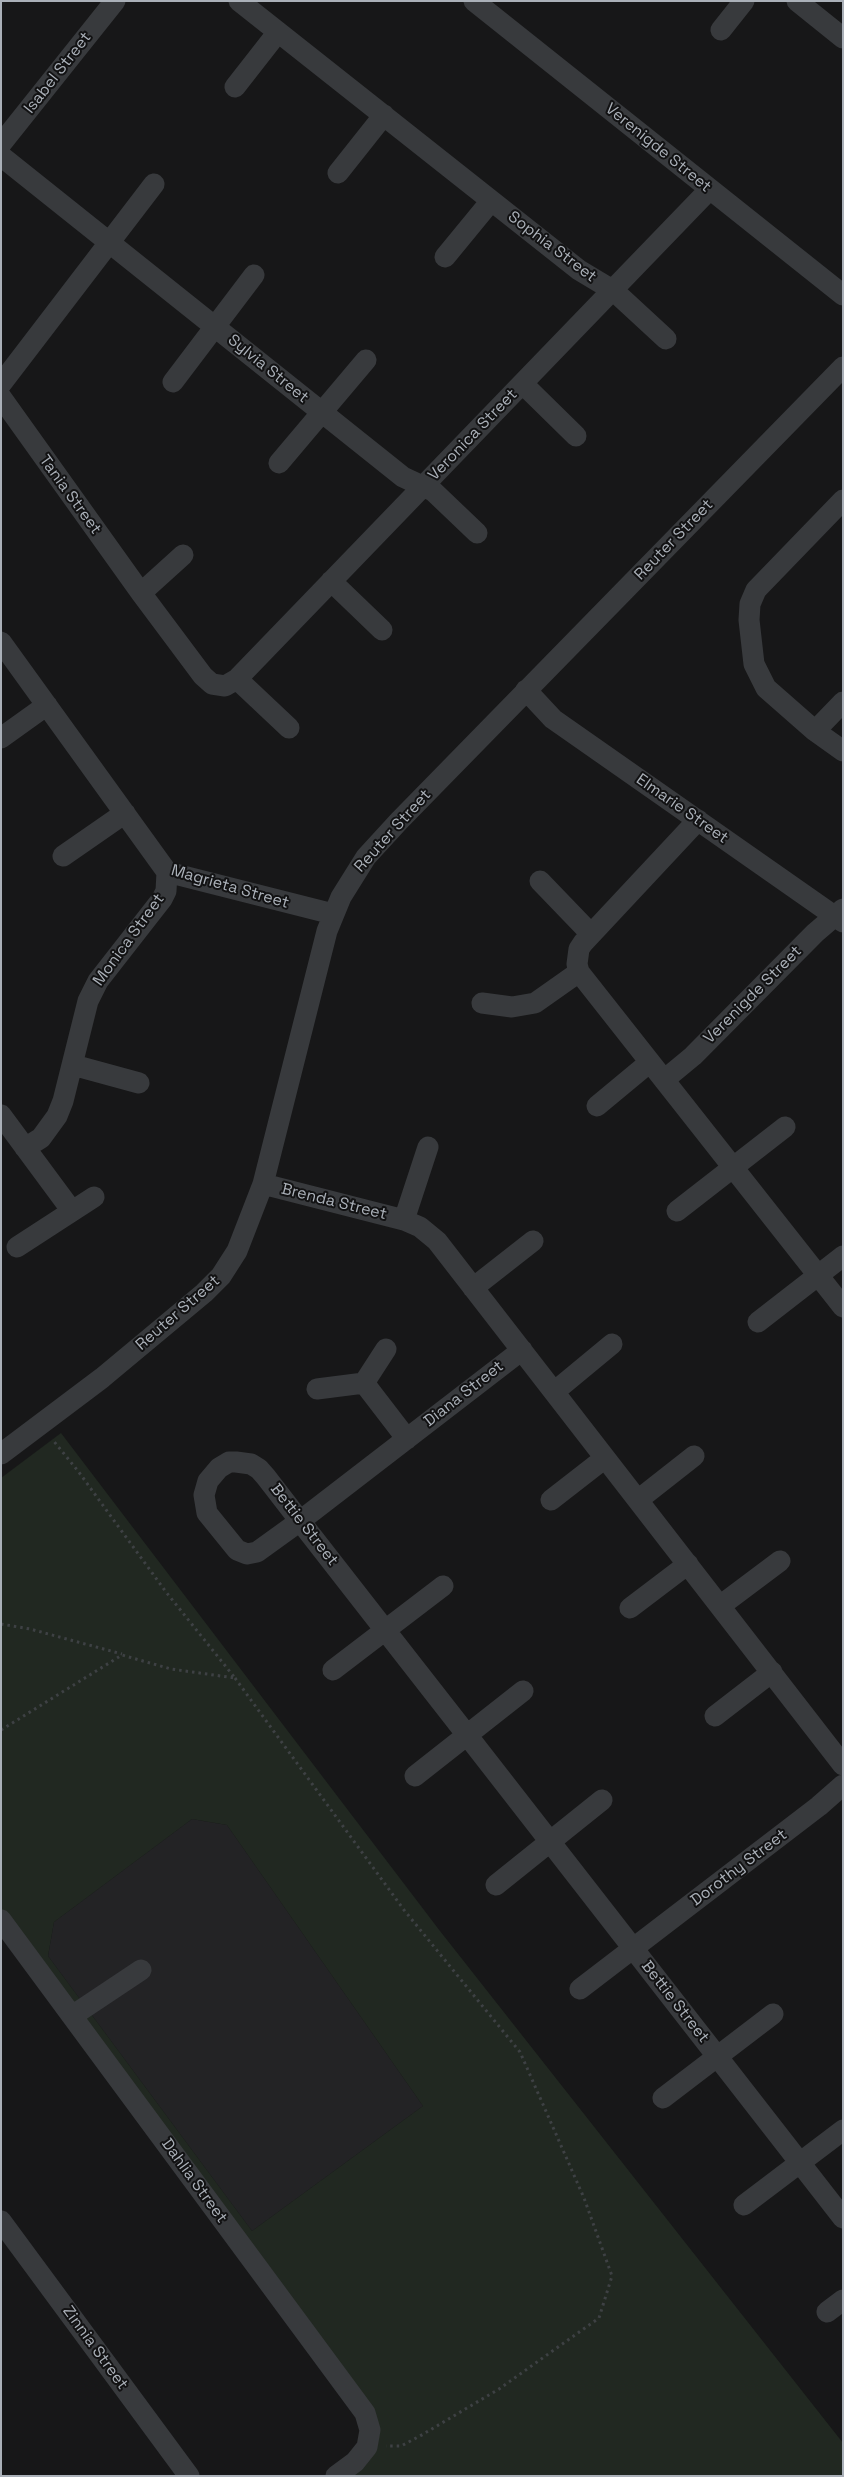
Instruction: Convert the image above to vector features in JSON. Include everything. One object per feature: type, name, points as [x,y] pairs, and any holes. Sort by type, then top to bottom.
[{"type":"street","name":"Isabel Street","points":[[1,144],[115,1]]},
{"type":"street","name":"Sophia Street","points":[[240,1],[579,270],[614,291]]},
{"type":"street","name":"Verenigde Street","points":[[474,1],[843,295]]},
{"type":"street","points":[[721,30],[744,1]]},
{"type":"street","points":[[797,1],[843,38]]},
{"type":"street","points":[[235,87],[278,32]]},
{"type":"street","points":[[338,173],[384,115]]},
{"type":"street","name":"Sylvia Street","points":[[1,156],[403,477],[423,486]]},
{"type":"street","points":[[1,384],[154,184]]},
{"type":"street","name":"Veronica Street","points":[[237,679],[614,291],[710,189]]},
{"type":"street","name":"Sophia Street","points":[[444,257],[491,200]]},
{"type":"street","name":"Sylvia Street","points":[[173,382],[254,275]]},
{"type":"street","points":[[614,291],[666,339]]},
{"type":"street","name":"Sylvia Street","points":[[279,463],[366,360]]},
{"type":"street","name":"Reuter Street","points":[[1,1454],[102,1378],[222,1276],[237,1251],[264,1184],[333,914],[352,877],[381,839],[843,367]]},
{"type":"street","name":"Veronica Street","points":[[523,384],[576,436]]},
{"type":"street","name":"Tania Street","points":[[1,397],[141,593],[207,681],[218,686],[225,686],[237,679]]},
{"type":"street","name":"Veronica Street","points":[[423,486],[434,491],[477,533]]},
{"type":"street","points":[[843,500],[756,590],[750,604],[750,642],[759,676],[774,696],[814,731],[843,751]]},
{"type":"street","points":[[141,593],[183,556]]},
{"type":"street","points":[[331,581],[382,630]]},
{"type":"street","name":"Magrieta Street","points":[[1,642],[167,872],[333,914]]},
{"type":"street","points":[[237,679],[288,728]]},
{"type":"street","name":"Elmarie Street","points":[[526,690],[554,719],[840,916]]},
{"type":"street","points":[[814,731],[843,702]]},
{"type":"street","points":[[1,738],[47,705]]},
{"type":"street","points":[[63,856],[125,813]]},
{"type":"street","points":[[698,820],[579,949],[577,964],[579,972],[843,1307]]},
{"type":"street","name":"Monica Street","points":[[25,1148],[41,1138],[57,1116],[88,1001],[98,982],[162,899],[166,890],[167,872]]},
{"type":"street","points":[[540,881],[591,934]]},
{"type":"street","name":"Verenigde Street","points":[[664,1080],[693,1056],[814,933],[840,916]]},
{"type":"street","points":[[482,1003],[512,1007],[535,1003],[579,972]]},
{"type":"street","points":[[597,1106],[650,1062]]},
{"type":"street","points":[[72,1065],[139,1083]]},
{"type":"street","points":[[1,1115],[72,1211]]},
{"type":"street","points":[[677,1211],[785,1127]]},
{"type":"street","name":"Brenda Street","points":[[404,1220],[428,1147]]},
{"type":"street","name":"Brenda Street","points":[[264,1184],[404,1220],[420,1227],[437,1241],[843,1765]]},
{"type":"street","points":[[17,1247],[94,1197]]},
{"type":"street","points":[[473,1288],[534,1241]]},
{"type":"street","points":[[758,1322],[843,1256]]},
{"type":"street","points":[[554,1392],[612,1344]]},
{"type":"street","points":[[317,1389],[364,1383],[386,1349]]},
{"type":"street","name":"Diana Street","points":[[300,1521],[522,1350]]},
{"type":"street","points":[[364,1383],[407,1439]]},
{"type":"street","points":[[638,1500],[694,1456]]},
{"type":"street","points":[[550,1500],[606,1458]]},
{"type":"street","name":"Bettie Street","points":[[300,1521],[257,1552],[242,1553],[233,1547],[207,1513],[204,1495],[208,1481],[219,1468],[229,1462],[251,1464],[263,1473],[843,2218]]},
{"type":"street","points":[[720,1606],[780,1561]]},
{"type":"street","points":[[630,1608],[688,1564]]},
{"type":"street","points":[[333,1670],[443,1586]]},
{"type":"street","points":[[715,1716],[772,1672]]},
{"type":"street","points":[[415,1776],[523,1692]]},
{"type":"street","name":"Dorothy Street","points":[[633,1948],[819,1806],[843,1785]]},
{"type":"street","points":[[496,1885],[602,1800]]},
{"type":"street","name":"Dahlia Street","points":[[1,1920],[365,2413],[370,2430],[367,2447]]},
{"type":"street","name":"Bettie Street","points":[[580,1989],[633,1948]]},
{"type":"street","points":[[72,2016],[141,1970]]},
{"type":"street","name":"Bettie Street","points":[[663,2098],[773,2014]]},
{"type":"street","points":[[744,2205],[843,2130]]},
{"type":"street","name":"Zinnia Street","points":[[1,2221],[190,2476]]},
{"type":"street","points":[[336,2476],[355,2462],[367,2447]]},
{"type":"path","points":[[40,1424],[78,1471],[166,1592],[235,1678],[404,1910],[520,2052],[584,2198],[612,2276],[599,2318],[499,2389],[401,2446],[367,2447]]},
{"type":"path","points":[[1,1624],[30,1629],[171,1669],[235,1678]]},
{"type":"path","points":[[1,1730],[122,1654]]},
{"type":"shaded area","points":[[61,1433],[440,1931],[843,2443],[843,2476],[351,2476],[377,2443],[1,1911],[1,1478]],"holes":[[[192,1819],[227,1825],[423,2106],[252,2231],[48,1956],[54,1922]]]},
{"type":"shaded area","points":[[192,1819],[227,1825],[423,2106],[252,2231],[48,1956],[54,1922]]}]
